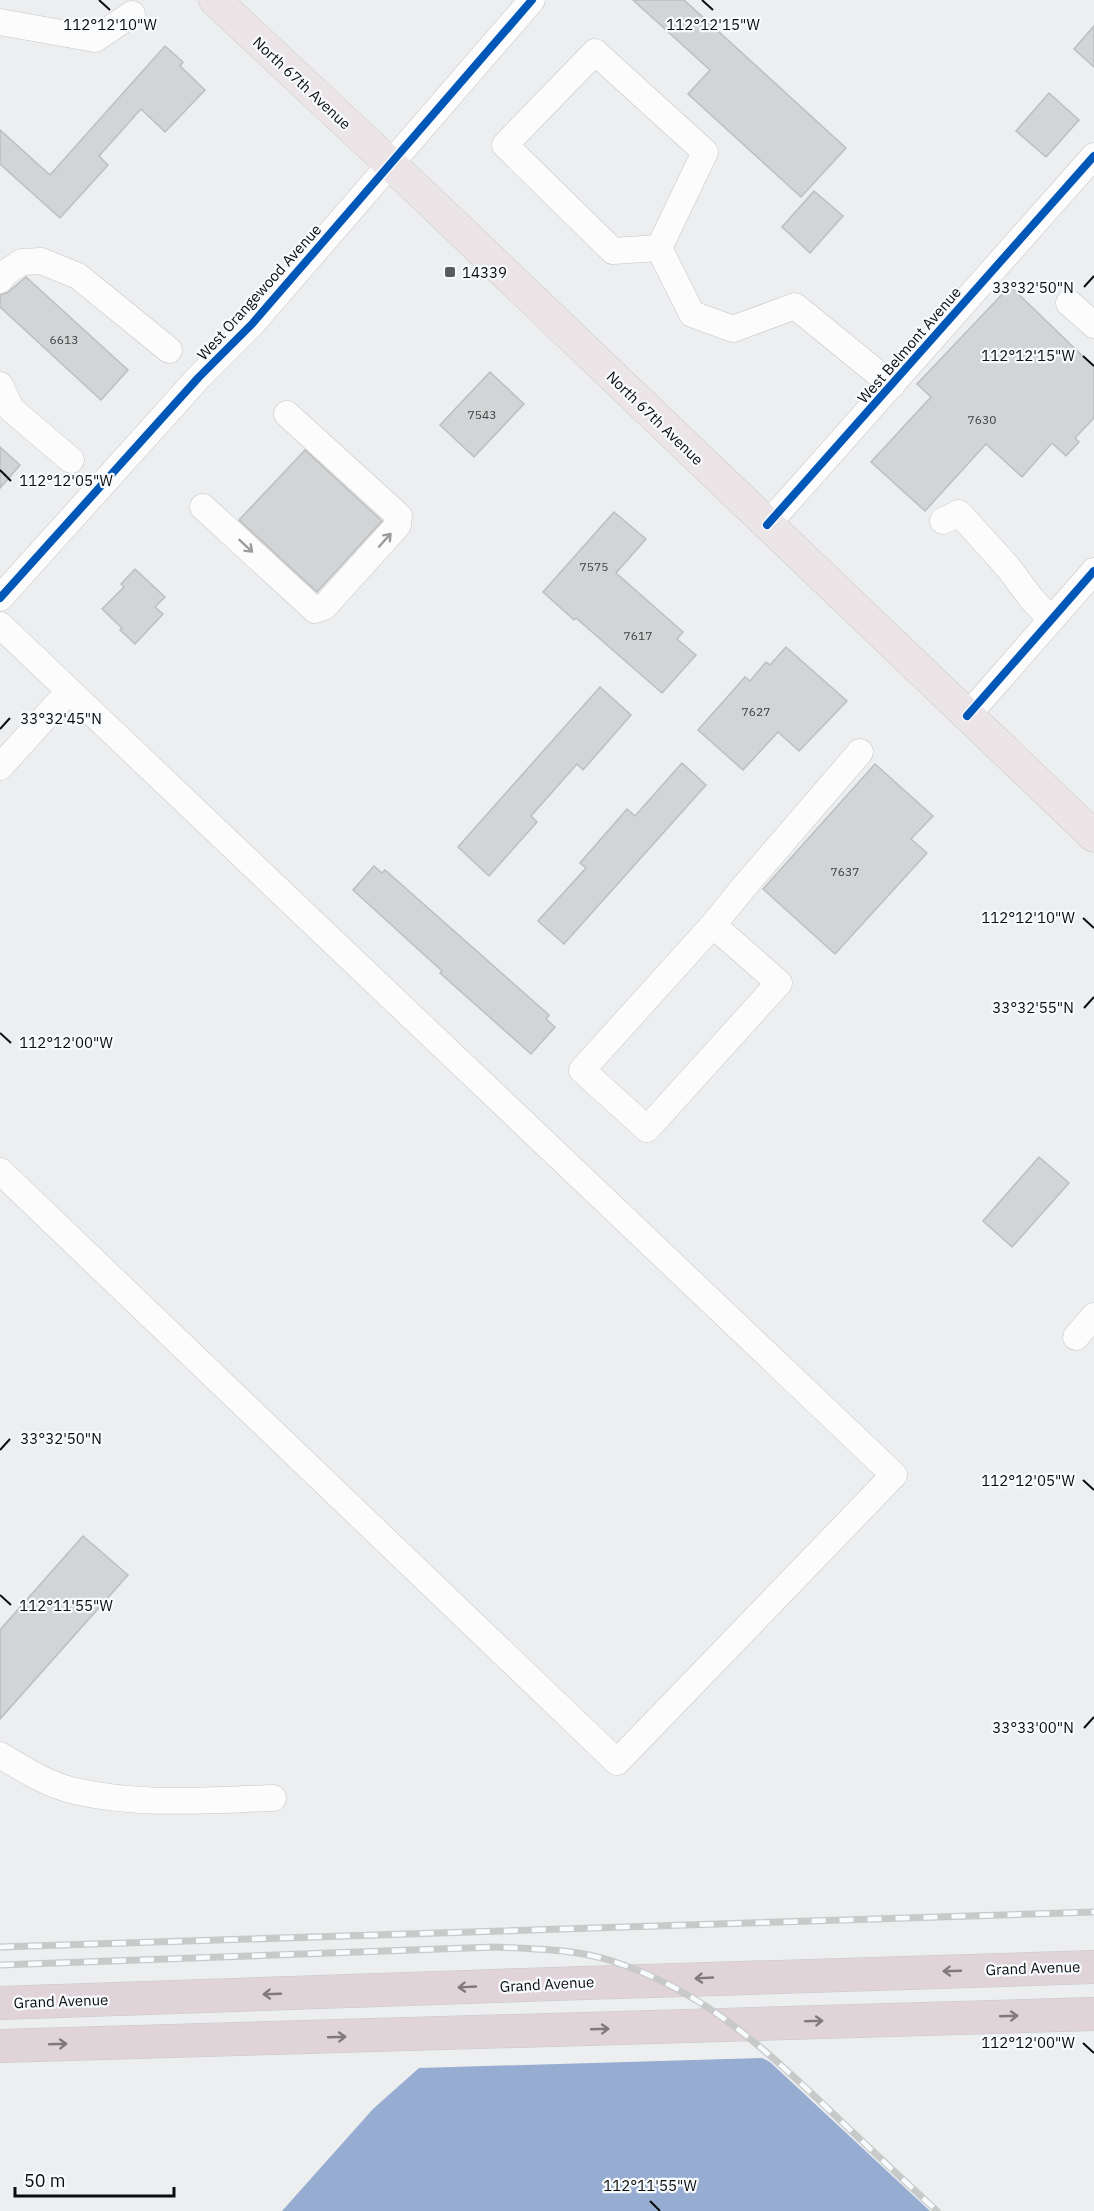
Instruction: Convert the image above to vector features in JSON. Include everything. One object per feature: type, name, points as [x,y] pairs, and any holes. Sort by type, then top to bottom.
[{"type":"highway","name":"Grand Avenue","points":[[0,2002],[397,1990],[649,1979],[1094,1967]]},
{"type":"highway","points":[[762,1976],[762,2023]]},
{"type":"highway","points":[[649,1979],[651,2028]]},
{"type":"highway","points":[[0,2046],[1094,2013]]},
{"type":"main road","name":"North 67th Avenue","points":[[215,0],[1094,836]]},
{"type":"street","name":"West Orangewood Avenue","points":[[0,598],[199,377],[252,324],[532,0]]},
{"type":"street","points":[[0,22],[95,39],[132,14]]},
{"type":"street","points":[[594,52],[705,152],[659,248],[613,251],[504,145],[594,52]]},
{"type":"street","name":"West Belmont Avenue","points":[[767,525],[1094,156]]},
{"type":"street","points":[[659,248],[692,315],[733,328],[795,306],[892,385]]},
{"type":"street","points":[[0,280],[5,273],[22,262],[41,261],[78,276],[169,350]]},
{"type":"street","points":[[1069,303],[1094,325]]},
{"type":"street","points":[[0,385],[11,409],[71,460]]},
{"type":"street","points":[[203,507],[315,610],[324,608],[398,525],[399,516],[288,414]]},
{"type":"street","points":[[943,521],[959,513],[1007,566],[1051,620]]},
{"type":"street","points":[[967,716],[1094,572]]},
{"type":"street","points":[[0,625],[894,1475],[617,1762],[0,1171]]},
{"type":"street","points":[[0,767],[69,691]]},
{"type":"street","points":[[714,926],[779,983],[647,1129],[582,1070],[714,926],[743,888],[860,752]]},
{"type":"street","points":[[1076,1337],[1094,1316]]},
{"type":"street","points":[[0,1755],[30,1773],[74,1791],[153,1802],[273,1798]]},
{"type":"water","points":[[762,2058],[770,2062],[930,2211],[282,2211],[373,2109],[419,2068]]},
{"type":"building","points":[[633,0],[684,0],[846,148],[801,197],[688,94],[710,70]]},
{"type":"building","points":[[1094,26],[1094,67],[1074,49]]},
{"type":"building","points":[[165,46],[183,62],[180,66],[205,90],[165,132],[141,109],[99,156],[108,165],[60,218],[0,164],[0,130],[50,175]]},
{"type":"building","points":[[1049,93],[1079,120],[1046,157],[1016,131]]},
{"type":"building","points":[[814,191],[843,216],[810,253],[782,227]]},
{"type":"building","points":[[26,277],[128,370],[101,400],[0,307],[0,295],[7,293]]},
{"type":"building","points":[[1010,286],[1094,367],[1094,418],[1075,438],[1079,442],[1066,456],[1052,443],[1022,477],[986,444],[925,511],[871,462],[931,397],[917,384]]},
{"type":"building","points":[[490,372],[524,404],[474,457],[440,425]]},
{"type":"building","points":[[0,447],[20,465],[0,488]]},
{"type":"building","points":[[305,450],[382,521],[317,592],[239,520]]},
{"type":"building","points":[[614,512],[646,539],[616,573],[683,632],[677,639],[696,655],[662,693],[543,592]]},
{"type":"building","points":[[135,569],[165,597],[155,607],[163,614],[135,644],[102,609],[124,587],[121,584]]},
{"type":"building","points":[[786,647],[847,701],[799,751],[778,732],[743,770],[698,730],[745,677],[750,681],[766,662],[770,665]]},
{"type":"building","points":[[600,687],[631,715],[583,770],[577,764],[531,816],[537,822],[489,876],[458,847]]},
{"type":"building","points":[[682,763],[706,785],[564,944],[538,921],[586,868],[580,863],[627,809],[635,816]]},
{"type":"building","points":[[875,764],[933,816],[911,839],[927,853],[835,954],[763,889]]},
{"type":"building","points":[[374,866],[382,873],[385,870],[549,1015],[546,1019],[555,1027],[531,1054],[440,973],[442,971],[353,890]]},
{"type":"building","points":[[1039,1157],[1069,1183],[1012,1247],[983,1221]]},
{"type":"building","points":[[83,1536],[128,1575],[0,1719],[0,1630]]},
{"type":"railway","points":[[0,1947],[1094,1912]]},
{"type":"railway","points":[[0,1965],[495,1947],[554,1950],[598,1957],[644,1973],[673,1987],[727,2021],[776,2060],[937,2211]]},
{"type":"cycle path","points":[[0,598],[199,377],[252,324],[532,0]]},
{"type":"cycle path","points":[[767,525],[1094,156]]},
{"type":"cycle path","points":[[967,716],[1094,571]]},
{"type":"place","name":"14339","points":[[450,272]]}]
